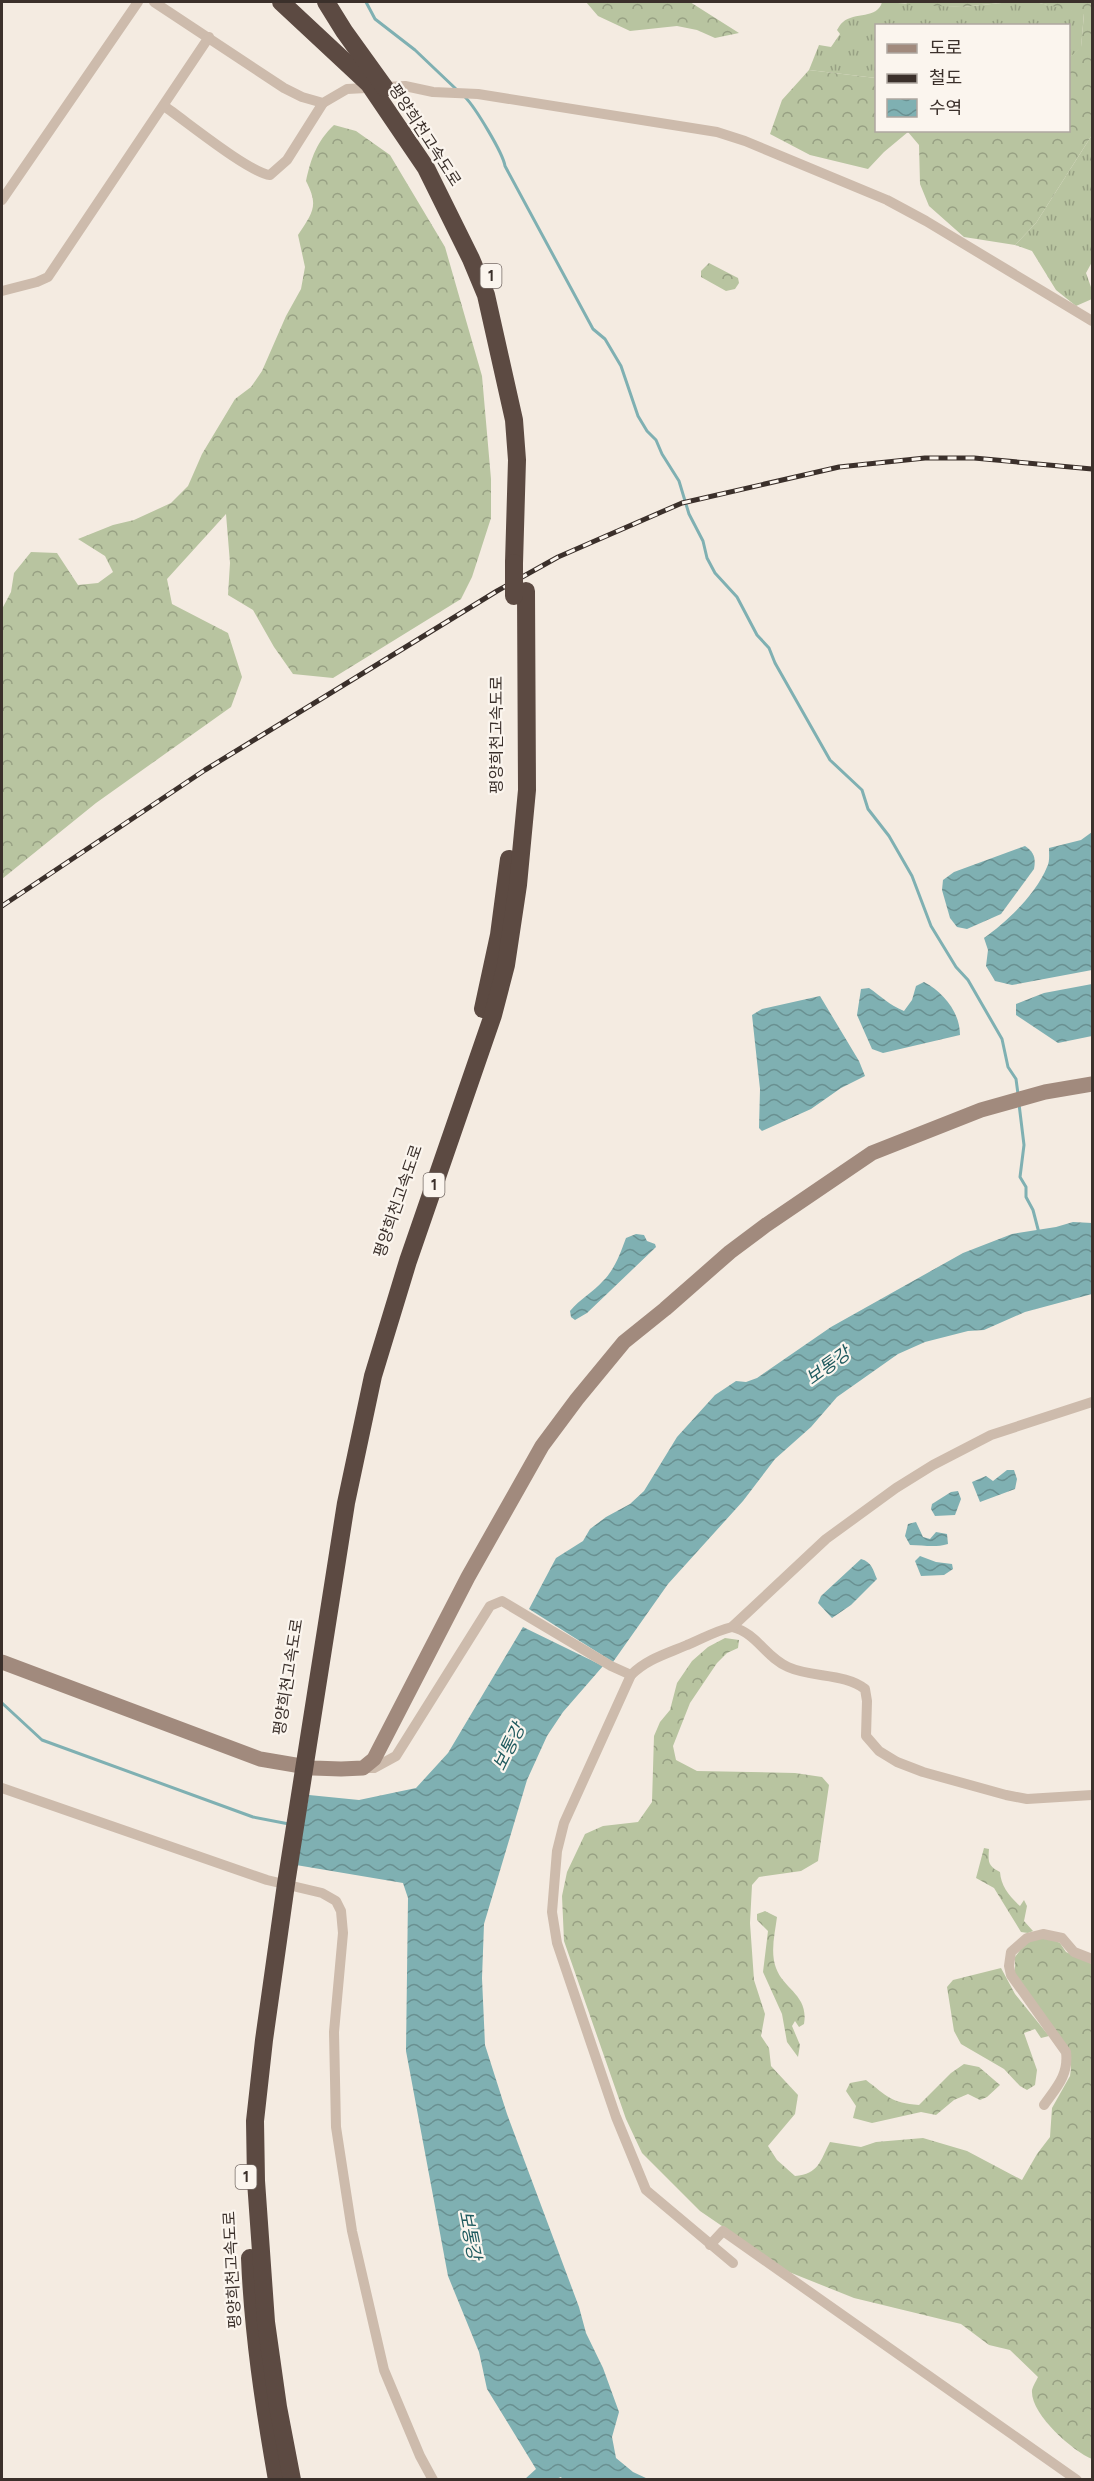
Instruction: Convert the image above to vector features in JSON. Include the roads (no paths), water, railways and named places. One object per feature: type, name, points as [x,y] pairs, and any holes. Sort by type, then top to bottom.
[{"type":"highway","name":"평양희천고속도로","points":[[281,2],[378,88]]},
{"type":"highway","points":[[292,2],[324,41]]},
{"type":"highway","points":[[315,2],[344,31]]},
{"type":"highway","name":"평양희천고속도로","points":[[277,2480],[252,2314],[245,2168],[251,2054],[298,1771],[339,1490],[362,1379],[384,1303],[483,1010],[499,935],[515,800],[518,740],[520,561],[517,460],[514,420],[486,295],[448,210],[426,168],[326,2]]},
{"type":"highway","name":"평양희천고속도로","points":[[281,1879],[255,2121],[256,2181],[267,2322],[278,2407],[292,2480]]},
{"type":"main road","points":[[2,1662],[243,1754],[298,1771],[363,1768],[374,1759],[468,1577],[542,1446],[624,1342],[665,1310],[730,1252],[801,1200],[872,1153],[981,1110],[1045,1092],[1092,1084]]},
{"type":"street","points":[[2,200],[138,2]]},
{"type":"street","points":[[153,2],[285,88],[302,97],[322,103]]},
{"type":"street","points":[[2,291],[48,277],[209,37]]},
{"type":"street","points":[[164,106],[248,165],[262,174],[270,175],[287,160],[322,103],[347,89],[405,86],[433,92],[487,95],[717,132],[745,141],[887,200],[1092,321]]},
{"type":"street","points":[[733,2263],[646,2190],[616,2117],[557,1943],[552,1912],[557,1851],[564,1823],[631,1675],[652,1659],[714,1632],[732,1627],[826,1539],[923,1470],[991,1435],[1092,1402]]},
{"type":"street","points":[[363,1768],[375,1768],[396,1756],[490,1606],[502,1601],[611,1666],[631,1675]]},
{"type":"street","points":[[732,1627],[744,1630],[756,1638],[772,1657],[788,1667],[804,1673],[858,1683],[865,1689],[867,1701],[866,1736],[879,1751],[897,1762],[923,1772],[1027,1799],[1092,1795]]},
{"type":"street","points":[[2,1788],[281,1879],[336,1900],[341,1911],[342,1953],[334,2032],[336,2127],[352,2231],[384,2370],[420,2456],[433,2480]]},
{"type":"street","points":[[1044,2105],[1065,2075],[1066,2052],[1011,1976],[1009,1966],[1011,1952],[1027,1938],[1043,1934],[1062,1938],[1074,1952],[1092,1959]]},
{"type":"street","points":[[710,2245],[723,2231],[1077,2480]]},
{"type":"water","points":[[1092,832],[1092,970],[1012,985],[995,981],[986,966],[988,950],[984,938],[1011,916],[1036,887],[1048,865],[1049,848],[1081,840]]},
{"type":"water","points":[[1025,846],[1034,856],[1034,869],[1001,914],[967,929],[957,927],[950,918],[942,890],[943,880],[954,872]]},
{"type":"water","points":[[924,982],[938,991],[954,1011],[960,1035],[883,1053],[872,1049],[857,1015],[861,989],[869,988],[904,1011],[912,1000],[916,986]]},
{"type":"water","points":[[1092,984],[1092,1036],[1058,1043],[1016,1015],[1016,1004],[1044,993]]},
{"type":"water","points":[[820,996],[859,1061],[865,1076],[841,1088],[811,1109],[762,1131],[759,1128],[760,1089],[752,1015],[762,1009]]},
{"type":"water","name":"보통강","points":[[1073,1222],[1092,1223],[1092,1294],[1025,1312],[984,1330],[968,1331],[925,1342],[898,1354],[837,1397],[811,1427],[775,1459],[743,1501],[668,1584],[613,1662],[529,1609],[556,1558],[583,1541],[590,1529],[630,1504],[644,1491],[677,1437],[715,1395],[736,1381],[746,1382],[757,1378],[831,1327],[963,1253],[1012,1234]]},
{"type":"water","points":[[636,1234],[644,1235],[647,1241],[655,1244],[656,1247],[587,1313],[575,1320],[571,1317],[570,1311],[607,1276],[617,1261],[626,1238]]},
{"type":"water","points":[[1007,1470],[1014,1470],[1017,1479],[1015,1489],[980,1502],[972,1482],[986,1476],[993,1481]]},
{"type":"water","points":[[958,1491],[961,1499],[955,1515],[935,1516],[931,1509],[932,1504],[951,1492]]},
{"type":"water","points":[[916,1522],[923,1537],[930,1539],[936,1532],[947,1534],[948,1544],[910,1545],[905,1536],[908,1524]]},
{"type":"water","points":[[920,1556],[936,1562],[952,1564],[953,1569],[944,1575],[921,1576],[915,1561]]},
{"type":"water","points":[[861,1559],[870,1564],[877,1579],[851,1605],[832,1618],[818,1603],[821,1596]]},
{"type":"water","name":"보통강","points":[[523,1627],[603,1666],[563,1712],[547,1736],[527,1780],[484,1924],[482,1978],[485,2045],[507,2114],[579,2307],[586,2333],[603,2368],[619,2412],[612,2437],[616,2458],[633,2472],[648,2479],[563,2480],[561,2477],[525,2479],[536,2469],[487,2389],[479,2352],[448,2276],[406,2051],[408,1898],[403,1883],[296,1865],[309,1795],[359,1800],[416,1788],[448,1753]]},
{"type":"waterway","points":[[366,2],[375,19],[415,50],[456,89]]},
{"type":"waterway","points":[[465,97],[494,141],[505,166],[593,329],[605,339],[621,366],[638,416],[656,440],[679,481],[689,514],[703,541],[707,558],[715,573],[737,597],[757,635],[769,648],[775,663],[830,760],[862,790],[868,809],[889,836],[912,876],[931,926],[956,967],[968,980],[1002,1039],[1008,1067],[1016,1079],[1018,1094]]},
{"type":"waterway","points":[[1019,1104],[1024,1145],[1020,1177],[1026,1187],[1026,1197],[1033,1210],[1039,1233]]},
{"type":"waterway","points":[[2,1703],[42,1740],[253,1817],[289,1824]]},
{"type":"railway","points":[[2,906],[205,770],[497,591],[558,557],[682,503],[839,467],[925,458],[974,458],[1092,469]]}]
